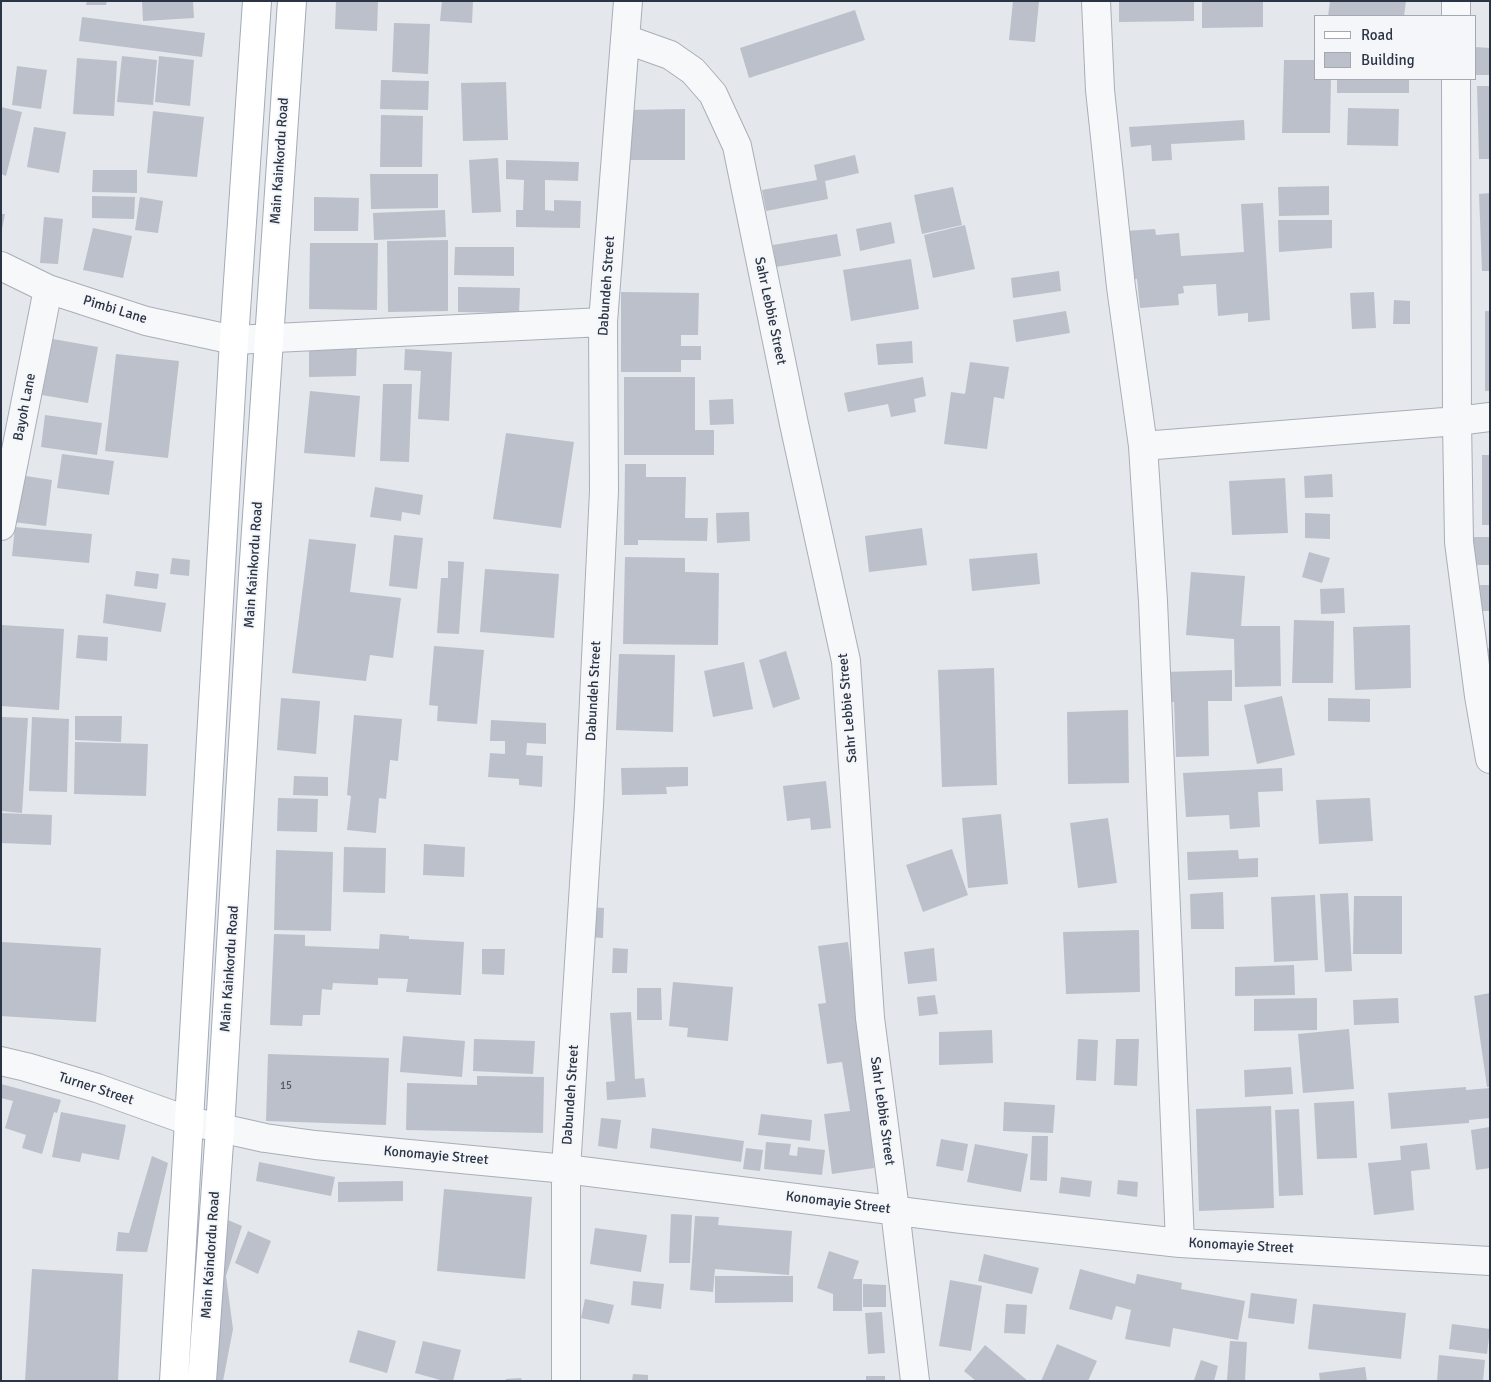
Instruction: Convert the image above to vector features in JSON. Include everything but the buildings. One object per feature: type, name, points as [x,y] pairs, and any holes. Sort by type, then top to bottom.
[{"type":"main road","points":[[174,1381],[234,340],[257,1]]},
{"type":"main road","name":"Main Kainkordu Road","points":[[220,1129],[253,584],[292,1]]},
{"type":"main road","name":"Main Kaindordu Road","points":[[202,1381],[220,1129]]},
{"type":"street","name":"Dabundeh Street","points":[[566,1381],[566,1169],[589,805],[604,491],[604,322],[628,1]]},
{"type":"street","points":[[1096,1],[1100,90],[1120,287],[1143,446],[1153,601],[1180,1242]]},
{"type":"street","points":[[1456,1],[1456,15]]},
{"type":"street","name":"Sahr Lebbie Street","points":[[625,39],[670,55],[693,71],[713,94],[737,146],[792,414],[846,661],[870,1018],[915,1381]]},
{"type":"street","points":[[1456,80],[1457,421],[1460,542],[1479,696],[1490,759]]},
{"type":"street","name":"Pimbi Lane","points":[[1,266],[48,289],[146,321],[234,340],[604,322]]},
{"type":"street","name":"Bayoh Lane","points":[[1,526],[48,289]]},
{"type":"street","points":[[1143,446],[1490,417]]},
{"type":"street","name":"Turner Street","points":[[1,1061],[97,1088],[189,1121]]},
{"type":"street","name":"Konomayie Street","points":[[189,1121],[220,1129],[315,1145],[566,1169],[895,1210],[1180,1242],[1490,1261]]}]
